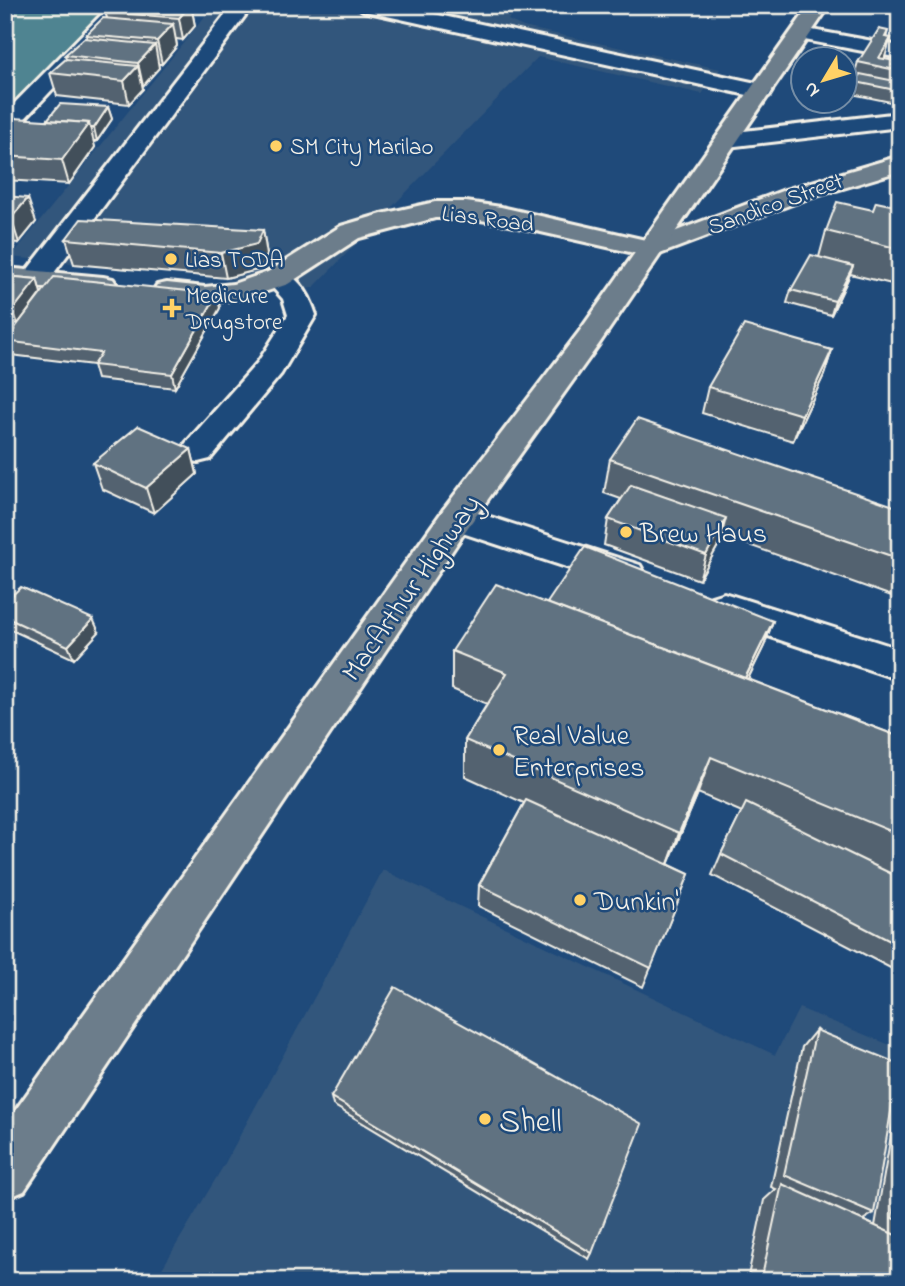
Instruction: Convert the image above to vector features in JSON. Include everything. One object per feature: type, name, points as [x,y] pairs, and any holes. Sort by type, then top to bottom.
[{"type":"main road","name":"MacArthur Highway","points":[[5,1172],[456,518],[652,250],[811,20]]},
{"type":"main road","name":"Sandico Street","points":[[652,250],[791,195],[900,163]]},
{"type":"main road","name":"Lias Road","points":[[5,276],[222,295],[278,278],[350,232],[391,219],[435,210],[466,210],[501,215],[652,250]]},
{"type":"street","points":[[5,125],[122,5]]},
{"type":"street","points":[[35,279],[243,5]]},
{"type":"street","points":[[364,5],[482,23],[761,91]]},
{"type":"street","points":[[811,20],[900,52]]},
{"type":"street","points":[[727,140],[900,120]]},
{"type":"street","points":[[198,451],[270,367],[302,315],[296,297],[278,278]]},
{"type":"street","points":[[456,518],[900,665]]},
{"type":"shaded area","name":"SM City Marilao","points":[[214,5],[517,5],[508,20],[523,27],[720,69],[702,94],[538,57],[313,288],[11,257]]},
{"type":"shaded area","points":[[383,870],[775,1055],[799,1008],[900,1049],[900,1281],[173,1281],[160,1272],[224,1165]]},
{"type":"green space","points":[[5,5],[108,5],[17,102],[5,101]]},
{"type":"building","points":[[112,5],[190,5],[179,18],[105,12]]},
{"type":"building","points":[[103,18],[173,24],[157,41],[86,35]]},
{"type":"building","points":[[879,29],[888,31],[885,37],[891,38],[879,58],[895,61],[892,65],[900,66],[900,71],[860,62]]},
{"type":"building","points":[[84,38],[155,45],[138,63],[65,55]]},
{"type":"building","points":[[66,59],[138,66],[124,81],[50,73]]},
{"type":"building","points":[[860,74],[900,82],[900,91],[860,83]]},
{"type":"building","points":[[60,104],[108,107],[94,128],[90,128],[89,123],[47,120]]},
{"type":"building","points":[[14,118],[89,123],[62,160],[5,156],[5,129]]},
{"type":"building","points":[[5,196],[28,198],[11,218],[5,218]]},
{"type":"building","points":[[837,202],[873,210],[876,202],[900,207],[900,249],[826,231]]},
{"type":"building","points":[[81,219],[263,230],[257,244],[221,253],[66,239]]},
{"type":"building","points":[[811,255],[853,266],[835,301],[791,290]]},
{"type":"building","points":[[5,276],[37,279],[13,310],[5,309]]},
{"type":"building","points":[[54,277],[217,294],[172,374],[93,365],[101,353],[5,341]]},
{"type":"building","points":[[744,325],[832,350],[802,415],[708,387]]},
{"type":"building","points":[[637,419],[900,508],[900,559],[610,459]]},
{"type":"building","points":[[138,426],[191,449],[146,488],[93,463]]},
{"type":"building","points":[[631,485],[726,518],[706,555],[608,519]]},
{"type":"building","points":[[585,547],[773,621],[745,678],[547,603]]},
{"type":"building","points":[[496,584],[900,737],[900,835],[711,757],[679,833],[465,740],[507,673],[452,651]]},
{"type":"building","points":[[21,587],[93,619],[68,646],[5,617],[5,602]]},
{"type":"building","name":"Dunkin'","points":[[526,800],[689,874],[651,968],[479,885]]},
{"type":"building","points":[[746,803],[900,878],[900,946],[721,854]]},
{"type":"building","name":"Shell","points":[[395,987],[642,1124],[592,1253],[331,1097]]},
{"type":"building","points":[[816,1030],[899,1064],[874,1213],[784,1175]]},
{"type":"building","points":[[900,1172],[900,1221],[892,1218]]},
{"type":"building","points":[[782,1184],[900,1237],[900,1281],[761,1281]]},
{"type":"place","name":"SM City Marilao","points":[[276,146]]},
{"type":"place","name":"Lias TODA","points":[[171,259]]},
{"type":"place","name":"Medicure Drugstore","points":[[172,308]]},
{"type":"place","name":"Brew Haus","points":[[626,532]]},
{"type":"place","name":"Real Value Enterprises","points":[[499,750]]},
{"type":"place","name":"Dunkin'","points":[[580,900]]},
{"type":"place","name":"Shell","points":[[485,1119]]}]
